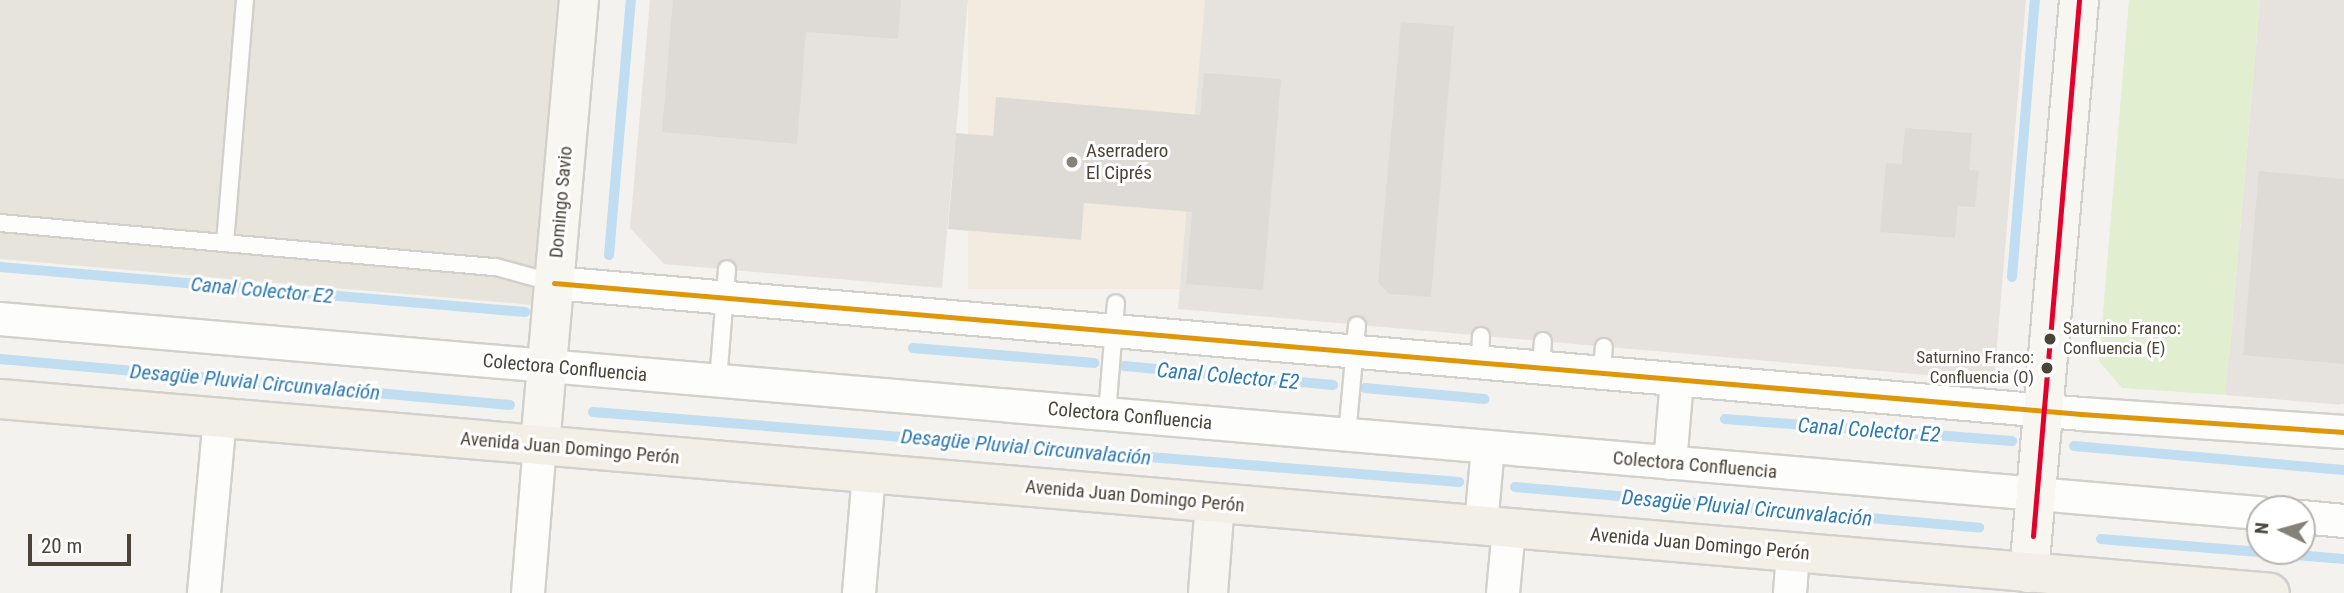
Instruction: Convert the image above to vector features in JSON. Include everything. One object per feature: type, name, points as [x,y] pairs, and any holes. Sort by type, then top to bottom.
[{"type":"main road","name":"Avenida Juan Domingo Perón","points":[[0,399],[2029,573],[2072,585],[2270,593]]},
{"type":"street","name":"Domingo Savio","points":[[540,445],[579,0]]},
{"type":"street","points":[[2029,573],[2079,0]]},
{"type":"street","points":[[554,282],[726,283],[1603,360],[1677,379],[2044,411],[2344,432]]},
{"type":"street","name":"Colectora Confluencia","points":[[0,319],[2246,512]]},
{"type":"street","points":[[1670,463],[1677,379]]},
{"type":"street","points":[[204,593],[220,418]]},
{"type":"street","points":[[528,593],[540,445]]},
{"type":"street","points":[[1488,447],[1503,593]]},
{"type":"street","points":[[859,593],[869,473]]},
{"type":"street","points":[[1208,593],[1215,503]]},
{"type":"street","points":[[2316,518],[2344,521]]},
{"type":"street","points":[[1790,593],[1793,552]]},
{"type":"lane","points":[[225,243],[245,0]]},
{"type":"lane","points":[[0,223],[496,267],[554,282]]},
{"type":"lane","points":[[718,381],[726,283]]},
{"type":"lane","points":[[1107,414],[1115,317]]},
{"type":"lane","points":[[1348,435],[1356,338]]},
{"type":"shaded area","points":[[0,0],[561,0],[533,305],[0,259]]},
{"type":"shaded area","points":[[650,0],[968,0],[942,288],[664,264],[630,228]]},
{"type":"shaded area","name":"Aserradero El Ciprés","points":[[968,0],[1205,0],[1205,289],[968,289]]},
{"type":"shaded area","points":[[1205,0],[2026,0],[1994,381],[1178,309]]},
{"type":"shaded area","points":[[2260,0],[2344,0],[2344,404],[2226,395]]},
{"type":"shaded area","points":[[2229,354],[2344,364],[2340,405],[2225,395]]},
{"type":"green space","points":[[2129,0],[2260,0],[2226,395],[2122,388],[2099,361]]},
{"type":"building","points":[[673,0],[901,0],[898,39],[806,32],[797,144],[662,132]]},
{"type":"building","points":[[1401,22],[1454,26],[1431,297],[1389,294],[1378,282]]},
{"type":"building","points":[[1204,73],[1281,79],[1263,290],[1186,284],[1192,212],[1084,203],[1081,240],[948,229],[956,133],[993,136],[996,97],[1200,115]]},
{"type":"building","points":[[1905,128],[1972,133],[1969,170],[1979,171],[1975,207],[1958,206],[1955,238],[1880,232],[1886,163],[1902,164]]},
{"type":"building","points":[[2259,171],[2344,179],[2344,364],[2243,355]]},
{"type":"waterway","points":[[609,255],[631,0]]},
{"type":"waterway","points":[[2012,277],[2035,0]]},
{"type":"waterway","name":"Canal Colector E2","points":[[0,267],[525,312]]},
{"type":"waterway","name":"Canal Colector E2","points":[[913,348],[1094,363]]},
{"type":"waterway","name":"Desagüe Pluvial Circunvalación","points":[[0,359],[510,405]]},
{"type":"waterway","name":"Canal Colector E2","points":[[1124,366],[1333,385]]},
{"type":"waterway","name":"Canal Colector E2","points":[[1365,388],[1484,399]]},
{"type":"waterway","name":"Desagüe Pluvial Circunvalación","points":[[593,412],[1459,482]]},
{"type":"waterway","name":"Canal Colector E2","points":[[1725,419],[2012,441]]},
{"type":"waterway","name":"Canal Colector E2","points":[[2074,446],[2344,470]]},
{"type":"waterway","name":"Desagüe Pluvial Circunvalación","points":[[1515,487],[1979,528]]},
{"type":"waterway","name":"Desagüe Pluvial Circunvalación","points":[[2101,539],[2344,559]]},
{"type":"transit line","points":[[2033,536],[2079,0]]},
{"type":"transit line","points":[[554,283],[2081,414],[2344,432]]},
{"type":"place","name":"Aserradero El Ciprés","points":[[1072,162]]},
{"type":"place","name":"Saturnino Franco: Confluencia (E)","points":[[2050,339]]},
{"type":"place","name":"Saturnino Franco: Confluencia (O)","points":[[2047,368]]}]
